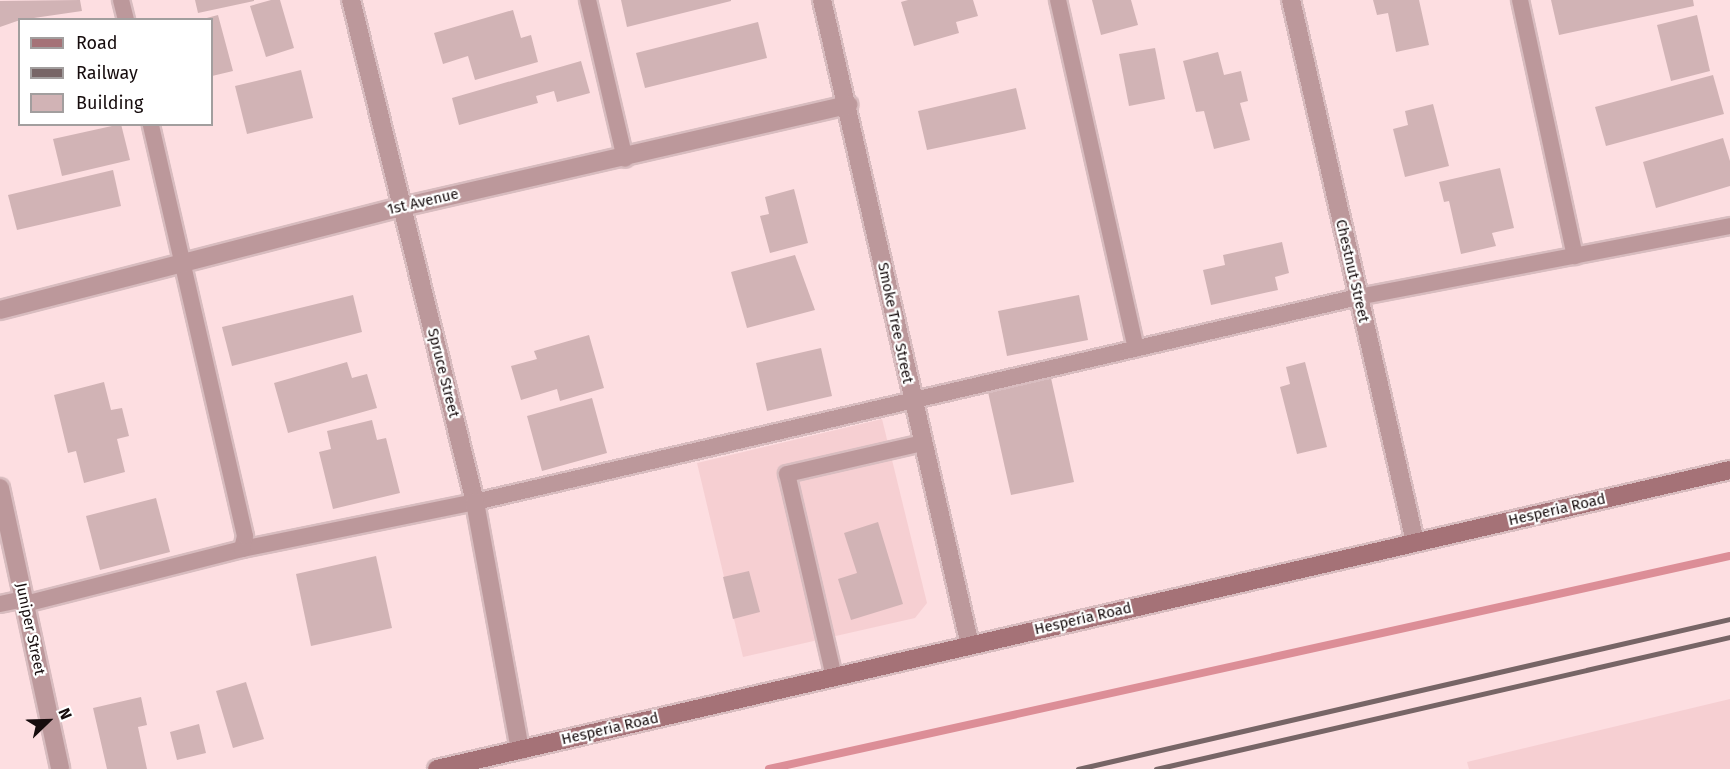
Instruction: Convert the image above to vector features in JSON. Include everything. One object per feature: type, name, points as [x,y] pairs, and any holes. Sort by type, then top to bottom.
[{"type":"main road","name":"Hesperia Road","points":[[437,769],[1730,470]]},
{"type":"street","name":"Spruce Street","points":[[351,0],[475,502],[520,750]]},
{"type":"street","name":"Smoke Tree Street","points":[[822,0],[848,105],[912,402],[970,645]]},
{"type":"street","name":"Chestnut Street","points":[[1291,0],[1415,542]]},
{"type":"street","name":"1st Avenue","points":[[0,310],[402,207],[625,159],[848,105]]},
{"type":"street","name":"Juniper Street","points":[[0,488],[60,769]]},
{"type":"lane","points":[[121,0],[126,18]]},
{"type":"lane","points":[[588,0],[625,159]]},
{"type":"lane","points":[[1058,0],[1136,348]]},
{"type":"lane","points":[[1520,0],[1575,256]]},
{"type":"lane","points":[[151,126],[245,536],[242,549]]},
{"type":"lane","points":[[0,604],[24,602],[242,549],[475,502],[1358,297],[1730,226]]},
{"type":"lane","points":[[834,677],[787,474],[922,443]]},
{"type":"shaded area","points":[[882,419],[927,603],[915,618],[743,657],[697,463]]},
{"type":"shaded area","points":[[1730,699],[1730,769],[1469,769],[1467,762]]},
{"type":"building","points":[[80,0],[82,11],[18,18],[18,21],[0,27],[0,1]]},
{"type":"building","points":[[195,0],[254,0],[254,1],[198,13]]},
{"type":"building","points":[[280,0],[294,48],[266,57],[250,6]]},
{"type":"building","points":[[621,0],[731,0],[731,1],[627,27]]},
{"type":"building","points":[[908,0],[973,0],[978,16],[956,22],[959,33],[914,46],[901,2]]},
{"type":"building","points":[[1092,0],[1131,0],[1138,25],[1101,35]]},
{"type":"building","points":[[1373,0],[1419,0],[1429,45],[1396,52],[1388,13],[1377,15]]},
{"type":"building","points":[[1551,0],[1693,0],[1694,6],[1559,35]]},
{"type":"building","points":[[513,10],[521,38],[531,35],[538,62],[475,80],[468,56],[443,64],[434,33]]},
{"type":"building","points":[[218,15],[233,71],[213,76],[213,18],[207,18]]},
{"type":"building","points":[[1697,15],[1710,71],[1671,81],[1657,25]]},
{"type":"building","points":[[758,22],[767,58],[645,88],[636,53]]},
{"type":"building","points":[[1155,48],[1165,99],[1129,106],[1119,54]]},
{"type":"building","points":[[1218,52],[1224,75],[1241,71],[1248,101],[1240,103],[1250,140],[1214,149],[1204,111],[1196,112],[1183,61]]},
{"type":"building","points":[[581,61],[590,93],[557,102],[554,91],[536,96],[538,103],[459,125],[452,98]]},
{"type":"building","points":[[301,70],[313,118],[247,134],[235,86]]},
{"type":"building","points":[[1713,75],[1724,114],[1606,146],[1595,107]]},
{"type":"building","points":[[1016,88],[1026,129],[927,150],[918,111]]},
{"type":"building","points":[[1433,104],[1449,166],[1405,177],[1393,129],[1408,125],[1405,111]]},
{"type":"building","points":[[122,126],[130,160],[62,176],[53,139]]},
{"type":"building","points":[[1723,138],[1730,161],[1730,186],[1656,208],[1643,162]]},
{"type":"building","points":[[1500,168],[1514,228],[1492,233],[1496,246],[1461,254],[1449,201],[1444,202],[1439,182]]},
{"type":"building","points":[[113,170],[121,206],[17,230],[8,195]]},
{"type":"building","points":[[794,189],[808,243],[770,253],[760,216],[769,214],[765,197]]},
{"type":"building","points":[[1282,242],[1289,273],[1275,277],[1278,290],[1211,305],[1203,270],[1225,265],[1223,255]]},
{"type":"building","points":[[795,255],[815,310],[747,328],[731,272]]},
{"type":"building","points":[[353,295],[362,332],[232,366],[222,327]]},
{"type":"building","points":[[1079,295],[1088,340],[1007,356],[998,311]]},
{"type":"building","points":[[589,335],[604,388],[560,401],[557,389],[521,400],[511,366],[537,359],[534,351]]},
{"type":"building","points":[[821,348],[832,396],[767,411],[756,363]]},
{"type":"building","points":[[347,362],[352,378],[367,374],[377,408],[288,433],[274,383]]},
{"type":"building","points":[[1305,362],[1327,447],[1297,454],[1280,387],[1290,384],[1286,367]]},
{"type":"building","points":[[1051,378],[1074,482],[1011,495],[988,392]]},
{"type":"building","points":[[104,382],[111,410],[122,408],[129,436],[117,439],[125,472],[84,483],[76,451],[68,453],[54,395]]},
{"type":"building","points":[[592,398],[607,453],[542,471],[527,416]]},
{"type":"building","points":[[372,420],[377,440],[386,438],[400,493],[333,509],[319,452],[331,449],[327,431]]},
{"type":"building","points":[[156,498],[170,552],[100,570],[86,516]]},
{"type":"building","points":[[878,522],[903,604],[851,620],[838,579],[857,573],[844,533]]},
{"type":"building","points":[[376,556],[392,628],[311,646],[296,574]]},
{"type":"building","points":[[749,571],[760,612],[733,619],[723,577]]},
{"type":"building","points":[[246,682],[264,739],[233,748],[216,691]]},
{"type":"building","points":[[141,697],[147,725],[138,727],[147,769],[107,769],[93,708]]},
{"type":"building","points":[[199,724],[206,753],[177,760],[170,732]]},
{"type":"waterway","points":[[769,769],[1730,556]]},
{"type":"railway","points":[[1078,769],[1730,619]]},
{"type":"railway","points":[[1156,769],[1730,637]]}]
